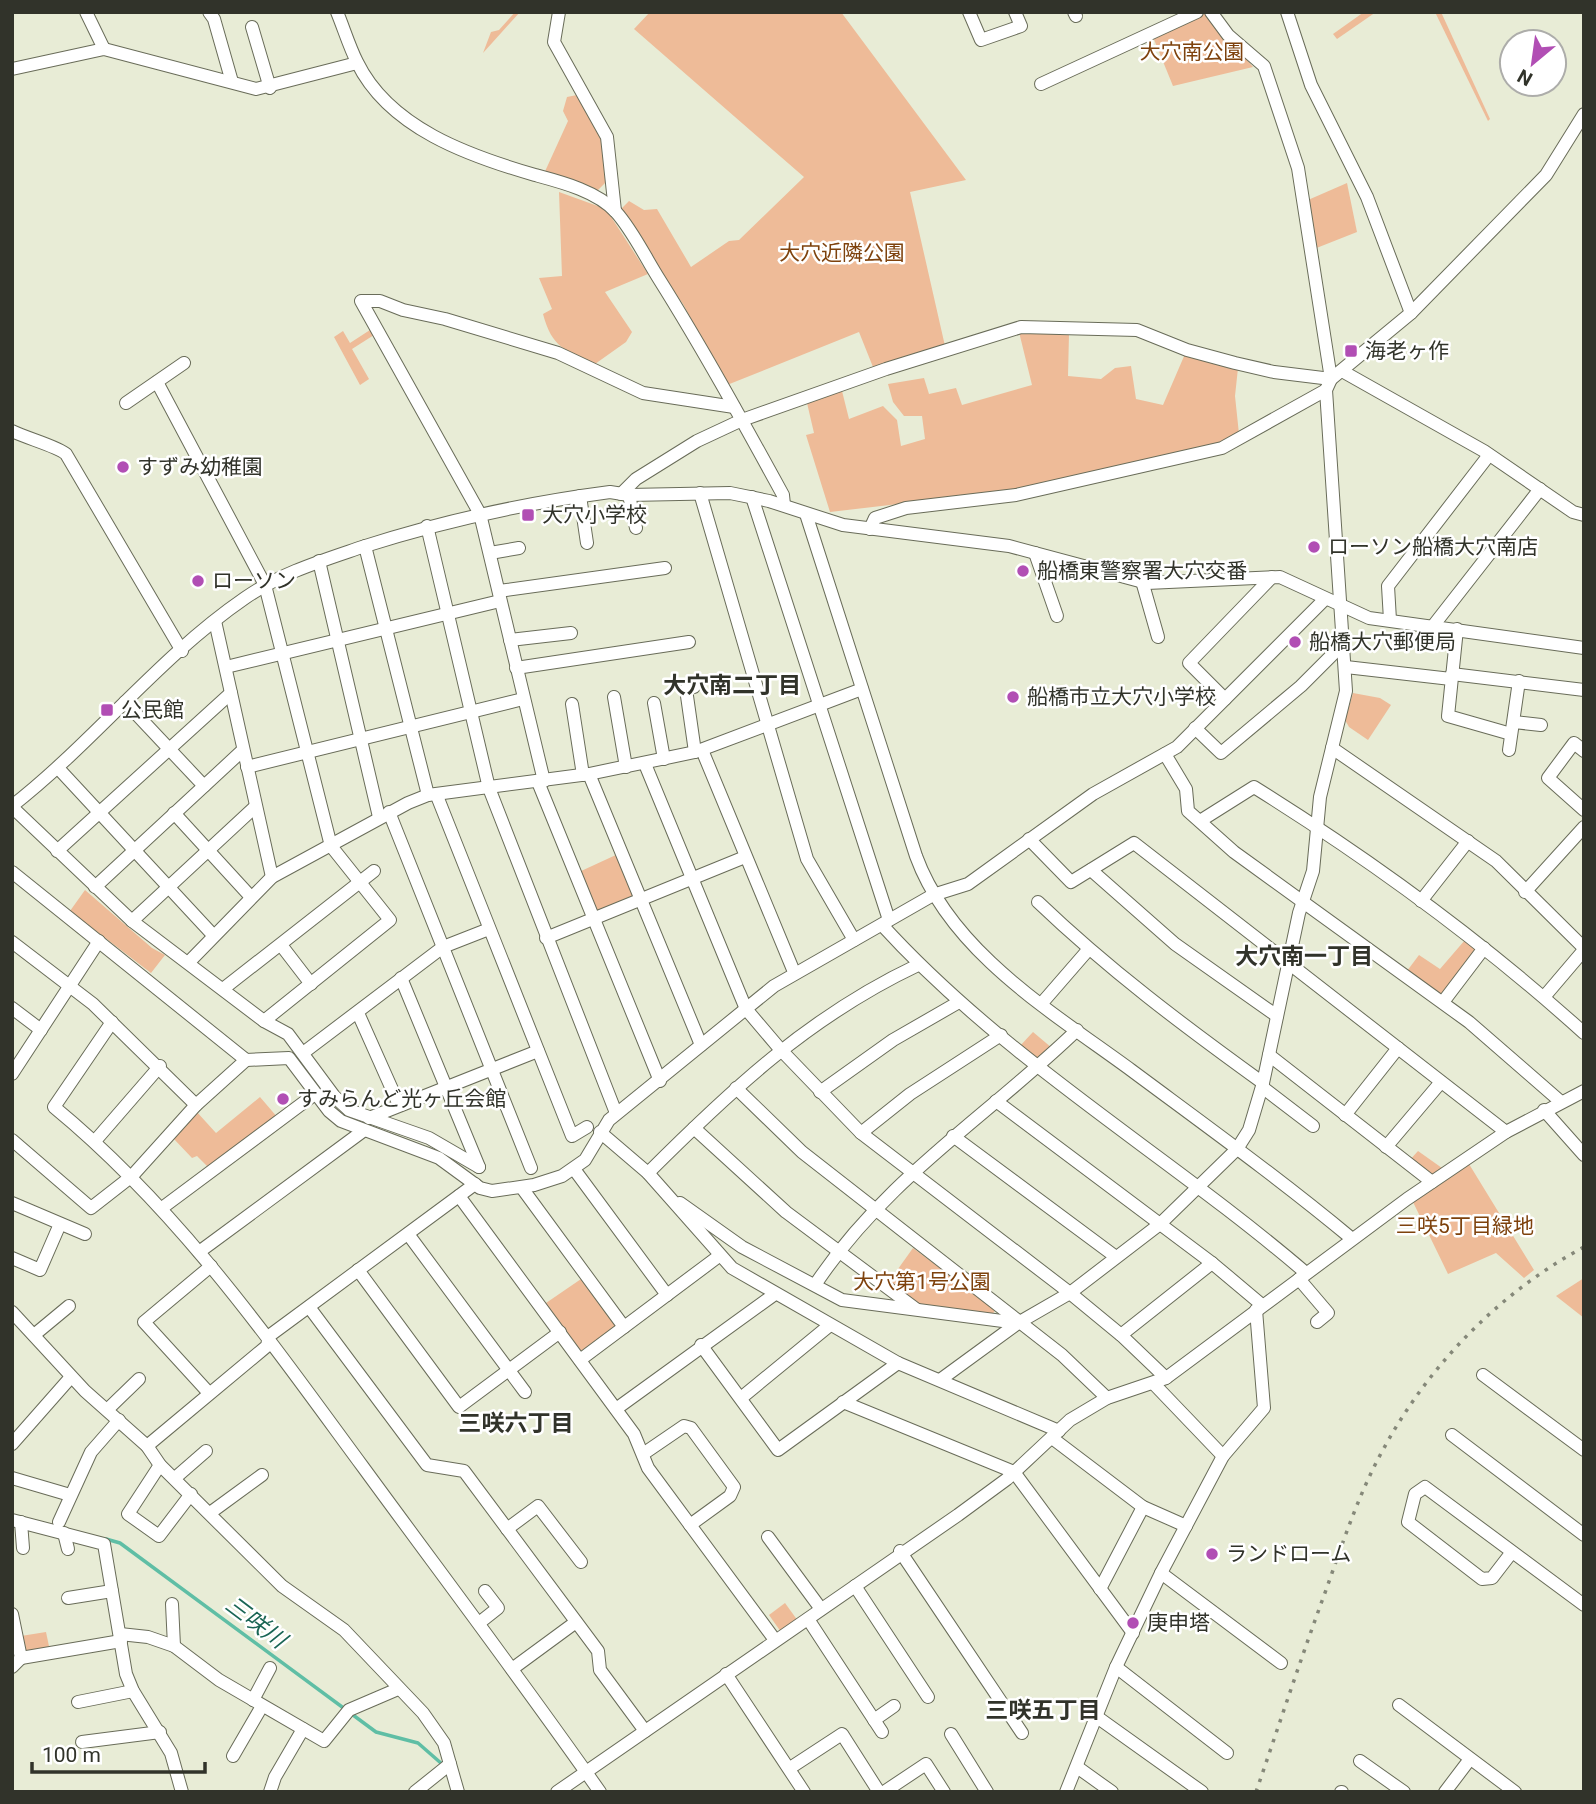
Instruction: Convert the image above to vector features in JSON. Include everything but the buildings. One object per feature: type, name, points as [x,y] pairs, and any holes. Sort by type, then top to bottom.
[{"type":"street","points":[[86,12],[104,50]]},
{"type":"street","points":[[209,12],[214,19],[232,82]]},
{"type":"street","points":[[337,12],[357,63],[384,98],[438,141],[505,167],[567,184],[615,211]]},
{"type":"street","points":[[969,12],[981,40],[1021,26],[1015,12]]},
{"type":"street","points":[[1041,84],[1197,12]]},
{"type":"street","points":[[940,1380],[1018,1323],[1070,1293],[1160,1224],[1237,1149],[1249,1130],[1262,1085],[1287,962],[1313,871],[1317,826],[1346,691],[1329,385],[1298,168],[1264,66],[1228,35],[1211,12]]},
{"type":"street","points":[[1287,12],[1311,85],[1367,197],[1411,313]]},
{"type":"street","points":[[560,13],[554,42],[607,137],[615,211],[691,330],[782,495],[784,505]]},
{"type":"street","points":[[252,27],[270,88]]},
{"type":"street","points":[[12,69],[104,50],[256,89],[270,88],[357,63]]},
{"type":"street","points":[[870,530],[875,518],[906,508],[1016,495],[1222,448],[1329,385],[1411,313],[1546,175],[1582,120]]},
{"type":"street","points":[[660,1080],[592,919],[541,782],[480,514],[361,301],[380,301],[403,310],[445,319],[558,352],[643,393],[734,407]]},
{"type":"street","points":[[625,494],[636,479],[697,441],[742,420],[886,369],[1021,327],[1137,330],[1187,350],[1329,385]]},
{"type":"street","points":[[126,403],[184,363]]},
{"type":"street","points":[[1342,371],[1489,454],[1573,512],[1584,515]]},
{"type":"street","points":[[157,382],[265,585],[331,846],[390,920],[264,1021]]},
{"type":"street","points":[[12,430],[32,442],[60,448],[66,454],[182,651]]},
{"type":"street","points":[[1390,621],[1388,586],[1489,454]]},
{"type":"street","points":[[1433,626],[1540,489]]},
{"type":"street","points":[[700,493],[807,859],[854,940]]},
{"type":"street","points":[[401,978],[444,1088],[479,1167],[429,1138],[369,1118],[341,1104],[288,1034],[264,1021],[132,921],[12,807],[58,768],[125,702],[215,621],[265,585],[319,561],[427,526],[580,496],[700,493],[752,498],[870,530],[1009,546],[1142,581],[1272,577],[1290,580],[1369,618],[1584,648]]},
{"type":"street","points":[[625,494],[636,528]]},
{"type":"street","points":[[580,496],[587,543]]},
{"type":"street","points":[[752,498],[886,922],[918,965],[958,1002],[1038,1068],[1199,1188],[1303,1276],[1328,1313],[1317,1322]]},
{"type":"street","points":[[806,514],[916,856],[933,895],[977,949],[1042,1003],[1351,1238]]},
{"type":"street","points":[[427,526],[489,788],[616,1114]]},
{"type":"street","points":[[365,546],[411,727],[432,795],[572,1136],[593,1130],[616,1114],[794,972],[933,895],[968,884],[1125,773],[1177,747],[1325,598]]},
{"type":"street","points":[[489,553],[519,548]]},
{"type":"street","points":[[1035,553],[1056,616]]},
{"type":"street","points":[[319,561],[361,739],[384,814],[443,947],[531,1168]]},
{"type":"street","points":[[226,667],[387,629],[499,596],[665,568]]},
{"type":"street","points":[[1225,699],[1189,663],[1272,577]]},
{"type":"street","points":[[1142,581],[1158,637]]},
{"type":"street","points":[[215,621],[272,877]]},
{"type":"street","points":[[1457,629],[1448,716],[1513,728],[1541,725]]},
{"type":"street","points":[[510,640],[571,633]]},
{"type":"street","points":[[516,668],[689,642]]},
{"type":"street","points":[[1195,728],[1221,753],[1301,686],[1344,643]]},
{"type":"street","points":[[1346,667],[1519,681],[1584,690]]},
{"type":"street","points":[[1509,750],[1519,681]]},
{"type":"street","points":[[694,687],[686,689],[698,751],[794,972]]},
{"type":"street","points":[[189,962],[250,896],[272,877],[384,814],[432,795],[541,782],[645,764],[698,751],[766,723],[862,689]]},
{"type":"street","points":[[57,851],[231,693]]},
{"type":"street","points":[[614,696],[626,767]]},
{"type":"street","points":[[247,766],[523,699]]},
{"type":"street","points":[[125,702],[204,786]]},
{"type":"street","points":[[653,703],[664,759]]},
{"type":"street","points":[[572,704],[586,774],[701,1045]]},
{"type":"street","points":[[1584,751],[1574,743],[1548,778],[1584,810]]},
{"type":"street","points":[[1332,748],[1496,860],[1584,949],[1545,997]]},
{"type":"street","points":[[95,887],[243,750]]},
{"type":"street","points":[[1165,754],[1186,789],[1188,811],[1234,852],[1443,1002],[1561,1102]]},
{"type":"street","points":[[645,764],[746,1009],[780,1049],[861,1133],[1121,1335],[1223,1456]]},
{"type":"street","points":[[58,768],[213,935]]},
{"type":"street","points":[[1200,821],[1254,787],[1317,826],[1421,901],[1545,997],[1584,1033]]},
{"type":"street","points":[[132,921],[256,807]]},
{"type":"street","points":[[174,813],[250,896]]},
{"type":"street","points":[[1525,892],[1584,827]]},
{"type":"street","points":[[1029,839],[1071,882],[1134,844],[1506,1132]]},
{"type":"street","points":[[1421,901],[1468,841]]},
{"type":"street","points":[[546,938],[745,857]]},
{"type":"street","points":[[1091,870],[1175,944],[1277,1016]]},
{"type":"street","points":[[223,989],[374,871]]},
{"type":"street","points":[[12,872],[246,1060]]},
{"type":"street","points":[[1038,902],[1088,950],[1312,1126]]},
{"type":"street","points":[[303,1053],[443,947],[489,929]]},
{"type":"street","points":[[12,1074],[99,941]]},
{"type":"street","points":[[12,942],[111,1022],[160,1066],[196,1105]]},
{"type":"street","points":[[281,945],[311,984]]},
{"type":"street","points":[[1443,1002],[1484,948]]},
{"type":"street","points":[[1042,1003],[1088,950]]},
{"type":"street","points":[[648,1173],[780,1049],[876,985],[918,965]]},
{"type":"street","points":[[820,1092],[893,1040],[958,1002]]},
{"type":"street","points":[[12,1008],[41,1030]]},
{"type":"street","points":[[358,1013],[400,1105]]},
{"type":"street","points":[[111,1022],[54,1107],[95,1141],[163,1208],[269,1336],[600,1792]]},
{"type":"street","points":[[815,1285],[837,1251],[911,1171],[1038,1068],[1077,1030]]},
{"type":"street","points":[[861,1133],[911,1094],[1001,1035]]},
{"type":"street","points":[[1345,1115],[1398,1048]]},
{"type":"street","points":[[369,1118],[538,1051]]},
{"type":"street","points":[[1269,1055],[1432,1182]]},
{"type":"street","points":[[12,1140],[91,1208],[132,1177],[196,1105],[246,1060],[289,1058],[329,1111],[363,1132],[439,1158],[475,1184],[492,1191],[546,1182],[574,1169],[585,1160],[593,1130]]},
{"type":"street","points":[[95,1141],[160,1066]]},
{"type":"street","points":[[1386,1147],[1441,1082]]},
{"type":"street","points":[[736,1088],[802,1152],[1062,1355],[1107,1398]]},
{"type":"street","points":[[557,1792],[855,1587],[1014,1472],[1070,1420],[1107,1398],[1160,1381],[1351,1238],[1432,1182],[1506,1132],[1584,1091]]},
{"type":"street","points":[[163,1208],[315,1094]]},
{"type":"street","points":[[996,1101],[1212,1263],[1259,1307],[1264,1408],[1223,1456],[1161,1573],[1116,1667],[1066,1792]]},
{"type":"street","points":[[1544,1110],[1584,1155]]},
{"type":"street","points":[[694,1128],[786,1212],[919,1312]]},
{"type":"street","points":[[593,1130],[648,1173],[732,1268],[898,1363],[1055,1434],[1143,1507],[1186,1526]]},
{"type":"street","points":[[199,1252],[363,1132]]},
{"type":"street","points":[[953,1136],[1116,1257]]},
{"type":"street","points":[[574,1169],[667,1295]]},
{"type":"street","points":[[147,1446],[208,1392],[267,1346],[269,1336],[475,1184]]},
{"type":"street","points":[[522,1188],[624,1326]]},
{"type":"street","points":[[667,1194],[733,1239],[842,1300],[1018,1323]]},
{"type":"street","points":[[459,1196],[634,1434],[648,1468],[775,1640]]},
{"type":"street","points":[[12,1202],[85,1234]]},
{"type":"street","points":[[12,1258],[40,1270],[60,1223]]},
{"type":"street","points":[[408,1234],[525,1392]]},
{"type":"street","points":[[580,1360],[667,1295],[733,1239]]},
{"type":"street","points":[[1121,1335],[1212,1263]]},
{"type":"street","points":[[208,1392],[144,1322],[211,1266]]},
{"type":"street","points":[[358,1270],[459,1407],[560,1332]]},
{"type":"street","points":[[616,1409],[775,1294]]},
{"type":"street","points":[[34,1335],[69,1306]]},
{"type":"street","points":[[309,1307],[427,1465],[464,1471],[598,1651],[600,1670],[645,1731]]},
{"type":"street","points":[[12,1312],[71,1377],[147,1446],[160,1465],[282,1587],[344,1630],[423,1713],[444,1742],[458,1792]]},
{"type":"street","points":[[741,1398],[830,1325]]},
{"type":"street","points":[[701,1345],[778,1450],[898,1363]]},
{"type":"street","points":[[1483,1375],[1584,1451]]},
{"type":"street","points":[[12,1444],[71,1377]]},
{"type":"street","points":[[108,1409],[139,1379]]},
{"type":"street","points":[[843,1402],[1014,1472],[1133,1633]]},
{"type":"street","points":[[68,1549],[59,1528],[69,1495],[91,1452],[119,1420]]},
{"type":"street","points":[[643,1454],[684,1426],[691,1428],[734,1487],[730,1496],[690,1525]]},
{"type":"street","points":[[1452,1435],[1584,1535]]},
{"type":"street","points":[[175,1478],[206,1451]]},
{"type":"street","points":[[160,1465],[128,1514],[159,1536],[191,1494]]},
{"type":"street","points":[[210,1513],[262,1475]]},
{"type":"street","points":[[12,1478],[69,1495]]},
{"type":"street","points":[[1512,1552],[1492,1578],[1482,1579],[1408,1522],[1406,1518],[1415,1494],[1425,1488],[1512,1552],[1584,1605]]},
{"type":"street","points":[[507,1530],[538,1506],[581,1562]]},
{"type":"street","points":[[1100,1589],[1143,1507]]},
{"type":"street","points":[[23,1548],[17,1521],[59,1528],[104,1544],[120,1638],[133,1691],[171,1753],[182,1792]]},
{"type":"street","points":[[768,1536],[821,1609]]},
{"type":"street","points":[[901,1553],[1022,1732]]},
{"type":"street","points":[[1161,1573],[1281,1663]]},
{"type":"street","points":[[855,1587],[928,1697]]},
{"type":"street","points":[[68,1598],[112,1591]]},
{"type":"street","points":[[479,1623],[498,1608],[485,1591]]},
{"type":"street","points":[[172,1604],[174,1646]]},
{"type":"street","points":[[12,1614],[16,1663],[120,1638],[148,1637],[174,1646],[257,1703],[324,1741],[349,1710],[398,1689]]},
{"type":"street","points":[[808,1619],[882,1732]]},
{"type":"street","points":[[512,1669],[576,1622]]},
{"type":"street","points":[[1116,1667],[1227,1753]]},
{"type":"street","points":[[233,1756],[270,1668]]},
{"type":"street","points":[[726,1674],[804,1792]]},
{"type":"street","points":[[78,1702],[133,1691]]},
{"type":"street","points":[[1399,1705],[1515,1792]]},
{"type":"street","points":[[874,1720],[894,1706]]},
{"type":"street","points":[[1097,1717],[1202,1792]]},
{"type":"street","points":[[270,1792],[275,1777],[303,1729]]},
{"type":"street","points":[[82,1742],[160,1732]]},
{"type":"street","points":[[790,1768],[842,1734],[882,1792],[926,1764],[944,1792]]},
{"type":"street","points":[[951,1734],[988,1792]]},
{"type":"street","points":[[1445,1792],[1470,1759]]},
{"type":"street","points":[[1360,1760],[1404,1792]]},
{"type":"street","points":[[415,1792],[450,1764]]},
{"type":"street","points":[[1077,1767],[1112,1792]]},
{"type":"green space","points":[[515,12],[520,12],[483,53],[491,32],[499,30]]},
{"type":"green space","name":"大穴近隣公園","points":[[650,12],[841,12],[966,180],[910,192],[945,346],[873,367],[859,332],[727,385],[683,304],[617,213],[629,201],[644,210],[657,209],[691,267],[729,241],[739,240],[804,177],[634,29]]},
{"type":"green space","points":[[1364,12],[1376,12],[1337,39],[1333,34]]},
{"type":"green space","points":[[1435,12],[1441,12],[1490,119],[1488,121]]},
{"type":"green space","name":"大穴南公園","points":[[1204,14],[1209,15],[1253,67],[1173,86],[1153,37]]},
{"type":"green space","points":[[582,94],[604,138],[607,181],[592,196],[542,178],[568,121],[563,111],[567,97]]},
{"type":"green space","points":[[1347,183],[1357,232],[1314,249],[1308,200]]},
{"type":"green space","points":[[559,192],[606,209],[648,274],[605,292],[632,332],[626,342],[595,364],[575,355],[555,341],[543,314],[552,309],[539,278],[562,276]]},
{"type":"green space","points":[[370,330],[374,335],[352,349],[369,379],[360,385],[334,337],[343,331],[350,343]]},
{"type":"green space","points":[[1019,332],[1069,334],[1068,376],[1101,379],[1115,368],[1131,366],[1136,399],[1163,405],[1185,354],[1238,368],[1235,396],[1239,434],[1216,444],[1018,490],[830,512],[806,435],[814,433],[807,403],[842,391],[849,419],[883,406],[897,420],[901,446],[925,439],[922,416],[904,416],[893,402],[888,384],[924,378],[929,394],[956,388],[962,405],[1032,385]]},
{"type":"green space","points":[[1353,693],[1380,698],[1391,705],[1368,740],[1349,727],[1345,720]]},
{"type":"green space","points":[[618,854],[634,895],[632,900],[595,912],[579,872]]},
{"type":"green space","points":[[85,890],[152,948],[165,955],[151,973],[70,911]]},
{"type":"green space","points":[[1465,940],[1475,947],[1476,953],[1445,994],[1440,995],[1407,971],[1419,955],[1440,969]]},
{"type":"green space","points":[[1033,1032],[1052,1048],[1039,1060],[1019,1047]]},
{"type":"green space","points":[[260,1097],[278,1118],[209,1168],[197,1156],[192,1158],[173,1138],[196,1111],[216,1133]]},
{"type":"green space","points":[[1418,1151],[1442,1168],[1434,1175],[1409,1161]]},
{"type":"green space","name":"三咲5丁目緑地","points":[[1469,1164],[1534,1270],[1524,1278],[1496,1253],[1448,1274],[1413,1202]]},
{"type":"green space","name":"大穴第1号公園","points":[[913,1248],[996,1309],[992,1315],[919,1307],[888,1283]]},
{"type":"green space","points":[[584,1277],[618,1323],[617,1328],[586,1351],[580,1350],[546,1303]]},
{"type":"green space","points":[[1584,1278],[1584,1318],[1556,1296]]},
{"type":"green space","points":[[785,1603],[798,1621],[781,1632],[769,1615]]},
{"type":"green space","points":[[46,1632],[50,1651],[32,1654],[23,1648],[21,1636]]},
{"type":"waterway","name":"三咲川","points":[[106,1539],[120,1543],[376,1732],[418,1743],[442,1764]]},
{"type":"railway","points":[[1256,1792],[1350,1523],[1374,1466],[1402,1417],[1422,1388],[1469,1333],[1524,1286],[1584,1247]]},
{"type":"place","name":"海老ヶ作","points":[[1351,351]]},
{"type":"place","name":"すずみ幼稚園","points":[[123,467]]},
{"type":"place","name":"大穴小学校","points":[[528,515]]},
{"type":"place","name":"ローソン船橋大穴南店","points":[[1314,547]]},
{"type":"place","name":"船橋東警察署大穴交番","points":[[1023,571]]},
{"type":"place","name":"ローソン","points":[[198,581]]},
{"type":"place","name":"船橋大穴郵便局","points":[[1295,642]]},
{"type":"place","name":"船橋市立大穴小学校","points":[[1013,697]]},
{"type":"place","name":"公民館","points":[[107,710]]},
{"type":"place","name":"すみらんど光ヶ丘会館","points":[[283,1099]]},
{"type":"place","name":"ランドローム","points":[[1212,1554]]},
{"type":"place","name":"庚申塔","points":[[1133,1623]]},
{"type":"district","name":"大穴南二丁目","points":[[732,685]]},
{"type":"district","name":"大穴南一丁目","points":[[1304,956]]},
{"type":"district","name":"三咲六丁目","points":[[516,1423]]},
{"type":"district","name":"三咲五丁目","points":[[1043,1710]]}]
